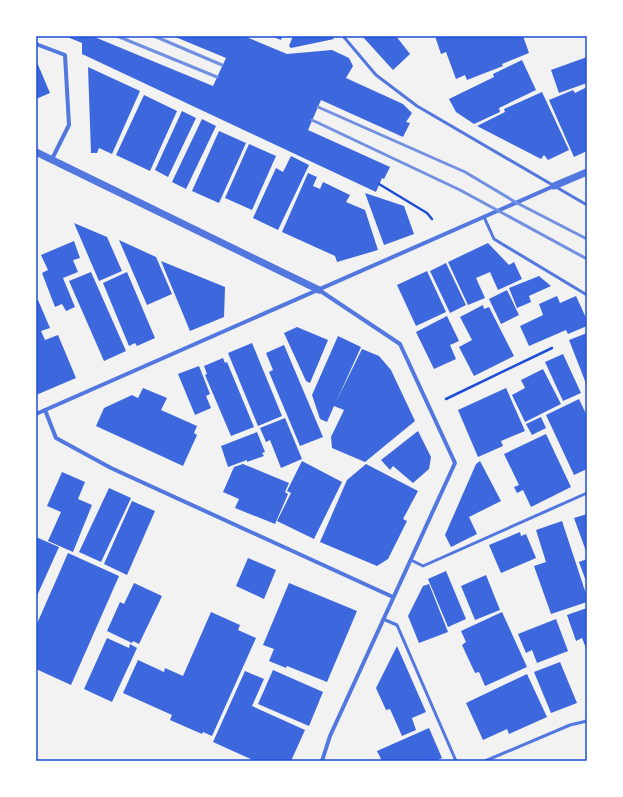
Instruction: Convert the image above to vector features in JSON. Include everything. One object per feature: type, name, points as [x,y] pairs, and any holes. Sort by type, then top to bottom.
[{"type":"street","points":[[36,44],[65,55],[69,125],[52,159]]},
{"type":"street","points":[[36,152],[319,290],[400,344],[455,463],[330,736],[322,761]]},
{"type":"street","points":[[36,414],[587,172]]},
{"type":"street","points":[[44,410],[56,438],[111,468],[393,597]]},
{"type":"lane","points":[[343,36],[376,75],[418,106],[587,205]]},
{"type":"lane","points":[[484,217],[494,239],[587,295]]},
{"type":"lane","points":[[411,560],[423,566],[587,493]]},
{"type":"lane","points":[[383,619],[397,625],[456,761]]},
{"type":"lane","points":[[485,761],[570,725],[587,721]]},
{"type":"path","points":[[379,184],[427,213],[445,234]]},
{"type":"path","points":[[428,404],[450,398],[552,348]]},
{"type":"building","points":[[65,36],[92,36],[213,86],[226,58],[173,36],[244,36],[287,54],[332,50],[349,58],[353,66],[346,78],[403,104],[412,113],[406,122],[410,123],[403,137],[321,100],[308,130],[390,167],[384,179],[382,178],[376,192],[82,54],[82,43]]},
{"type":"building","points":[[271,36],[282,36],[281,40]]},
{"type":"building","points":[[293,36],[332,36],[334,39],[291,48],[289,46]]},
{"type":"building","points":[[362,36],[396,36],[410,54],[393,70]]},
{"type":"building","points":[[435,36],[523,36],[529,53],[502,64],[503,66],[467,80],[465,75],[456,79],[446,52],[441,54]]},
{"type":"building","points":[[587,57],[587,83],[559,93],[551,70]]},
{"type":"building","points":[[36,60],[50,93],[36,99]]},
{"type":"building","points":[[522,60],[536,90],[499,108],[500,112],[474,124],[456,112],[449,99],[494,77],[493,74]]},
{"type":"building","points":[[88,67],[140,91],[112,154],[99,148],[97,153],[91,153]]},
{"type":"building","points":[[587,87],[587,151],[574,157],[549,100],[573,90],[575,93]]},
{"type":"building","points":[[542,92],[569,150],[548,160],[544,155],[541,159],[477,126],[505,112],[504,109]]},
{"type":"building","points":[[144,95],[177,111],[150,171],[116,155]]},
{"type":"building","points":[[182,111],[196,118],[168,177],[155,170]]},
{"type":"building","points":[[202,119],[216,126],[186,189],[172,182]]},
{"type":"building","points":[[219,131],[246,143],[219,203],[192,191]]},
{"type":"building","points":[[249,144],[276,156],[252,210],[225,198]]},
{"type":"building","points":[[291,156],[309,165],[278,230],[253,218],[276,168],[283,172]]},
{"type":"building","points":[[308,173],[317,177],[313,186],[320,189],[323,182],[350,195],[346,202],[365,210],[378,250],[337,262],[335,256],[282,232]]},
{"type":"building","points":[[365,193],[404,206],[414,234],[384,245]]},
{"type":"building","points":[[74,223],[107,237],[122,271],[99,281]]},
{"type":"building","points":[[119,240],[156,257],[172,294],[147,305]]},
{"type":"building","points":[[74,241],[80,258],[73,260],[78,272],[63,278],[75,307],[66,311],[62,304],[55,307],[42,273],[48,270],[41,255]]},
{"type":"building","points":[[488,243],[509,265],[514,262],[522,279],[498,290],[490,272],[476,278],[485,298],[468,305],[448,262]]},
{"type":"building","points":[[161,261],[225,287],[224,317],[190,331]]},
{"type":"building","points":[[446,263],[466,305],[450,313],[430,271]]},
{"type":"building","points":[[427,271],[446,312],[416,326],[397,285]]},
{"type":"building","points":[[91,272],[126,351],[104,361],[69,281]]},
{"type":"building","points":[[127,272],[155,338],[137,346],[135,343],[129,346],[103,283]]},
{"type":"building","points":[[539,276],[551,286],[529,296],[531,302],[517,308],[509,288]]},
{"type":"building","points":[[507,290],[519,315],[501,324],[489,299]]},
{"type":"building","points":[[557,296],[560,303],[576,296],[587,320],[587,326],[568,334],[566,330],[529,346],[520,326],[543,315],[539,304]]},
{"type":"building","points":[[38,300],[50,328],[41,331],[45,340],[58,335],[76,378],[36,395],[36,301]]},
{"type":"building","points":[[483,305],[484,309],[489,307],[514,356],[474,376],[459,347],[472,340],[460,317]]},
{"type":"building","points":[[447,316],[459,341],[450,345],[456,359],[434,369],[416,332]]},
{"type":"building","points":[[297,327],[328,340],[310,383],[306,381],[284,333]]},
{"type":"building","points":[[587,333],[587,386],[569,340]]},
{"type":"building","points":[[338,336],[361,347],[336,402],[362,349],[379,356],[391,370],[415,421],[365,462],[332,448],[331,437],[344,410],[334,406],[327,422],[320,419],[312,395]]},
{"type":"building","points":[[252,343],[282,416],[258,426],[228,353]]},
{"type":"building","points":[[284,345],[323,437],[300,446],[269,372],[273,370],[266,353]]},
{"type":"building","points":[[563,354],[581,393],[563,401],[545,362]]},
{"type":"building","points":[[223,358],[225,363],[227,362],[254,427],[231,436],[205,375],[207,374],[204,366]]},
{"type":"building","points":[[199,366],[210,394],[206,396],[211,408],[195,415],[178,374]]},
{"type":"building","points":[[543,369],[561,404],[525,422],[512,395],[525,388],[521,380]]},
{"type":"building","points":[[143,388],[167,398],[161,410],[197,426],[194,433],[197,435],[183,466],[96,426],[104,408],[132,395],[138,398]]},
{"type":"building","points":[[506,388],[525,431],[501,441],[503,446],[478,457],[458,410]]},
{"type":"building","points":[[579,399],[587,416],[587,469],[574,475],[546,415]]},
{"type":"building","points":[[541,417],[546,428],[532,435],[526,424]]},
{"type":"building","points":[[285,418],[302,459],[281,468],[270,440],[266,442],[260,428]]},
{"type":"building","points":[[418,431],[431,457],[429,469],[413,483],[393,466],[390,470],[381,460]]},
{"type":"building","points":[[257,432],[265,452],[262,453],[264,456],[228,467],[221,446]]},
{"type":"building","points":[[546,434],[571,487],[531,507],[523,490],[517,493],[514,487],[519,485],[504,454]]},
{"type":"building","points":[[302,461],[342,482],[314,539],[277,521],[291,493],[287,491]]},
{"type":"building","points":[[480,461],[501,501],[469,517],[477,534],[451,547],[445,535],[476,464]]},
{"type":"building","points":[[243,464],[289,483],[285,492],[288,494],[275,524],[235,508],[239,499],[223,492],[234,467]]},
{"type":"building","points":[[366,464],[418,491],[403,519],[407,521],[388,559],[377,566],[320,542],[347,480]]},
{"type":"building","points":[[62,472],[85,482],[78,499],[92,505],[73,552],[48,541],[61,512],[47,506]]},
{"type":"building","points":[[109,488],[131,498],[101,562],[79,552]]},
{"type":"building","points":[[132,501],[155,511],[127,575],[104,564]]},
{"type":"building","points":[[587,514],[587,554],[574,518]]},
{"type":"building","points":[[562,521],[587,597],[587,602],[551,614],[534,566],[546,562],[536,530]]},
{"type":"building","points":[[520,532],[521,536],[526,534],[536,558],[501,573],[489,545]]},
{"type":"building","points":[[36,537],[59,547],[36,598]]},
{"type":"building","points":[[68,553],[119,576],[71,685],[36,669],[36,626]]},
{"type":"building","points":[[248,558],[276,570],[264,599],[236,586]]},
{"type":"building","points":[[587,559],[587,584],[579,562]]},
{"type":"building","points":[[446,571],[466,619],[448,627],[428,579]]},
{"type":"building","points":[[486,575],[500,610],[475,620],[461,586]]},
{"type":"building","points":[[134,583],[162,596],[139,644],[133,641],[132,643],[107,631],[120,602],[124,604]]},
{"type":"building","points":[[289,583],[357,611],[327,682],[287,666],[286,668],[269,661],[274,649],[263,645]]},
{"type":"building","points":[[429,584],[448,632],[419,643],[408,616],[423,586]]},
{"type":"building","points":[[587,608],[587,651],[582,638],[576,641],[567,615]]},
{"type":"building","points":[[211,612],[240,625],[238,630],[256,638],[212,736],[203,732],[202,734],[170,720],[172,715],[123,693],[138,660],[164,672],[165,668],[183,676]]},
{"type":"building","points":[[502,612],[527,667],[485,686],[479,672],[475,673],[462,645],[466,642],[461,631]]},
{"type":"building","points":[[556,619],[568,651],[537,663],[532,650],[526,653],[518,634]]},
{"type":"building","points":[[107,638],[129,648],[130,644],[137,648],[112,702],[84,689]]},
{"type":"building","points":[[397,646],[426,712],[412,718],[416,730],[402,736],[390,709],[386,710],[376,688]]},
{"type":"building","points":[[560,662],[577,703],[551,713],[534,672]]},
{"type":"building","points":[[273,670],[323,692],[309,726],[258,704]]},
{"type":"building","points":[[245,671],[264,679],[252,706],[305,730],[291,761],[255,761],[213,742]]},
{"type":"building","points":[[527,674],[547,717],[509,734],[507,729],[483,740],[466,703]]},
{"type":"building","points":[[429,728],[442,758],[435,761],[382,761],[377,751]]},
{"type":"railway","points":[[117,36],[217,77]]},
{"type":"railway","points":[[154,36],[222,65]]},
{"type":"railway","points":[[318,107],[465,172],[517,203],[587,239]]},
{"type":"railway","points":[[312,120],[460,190],[587,259]]}]
